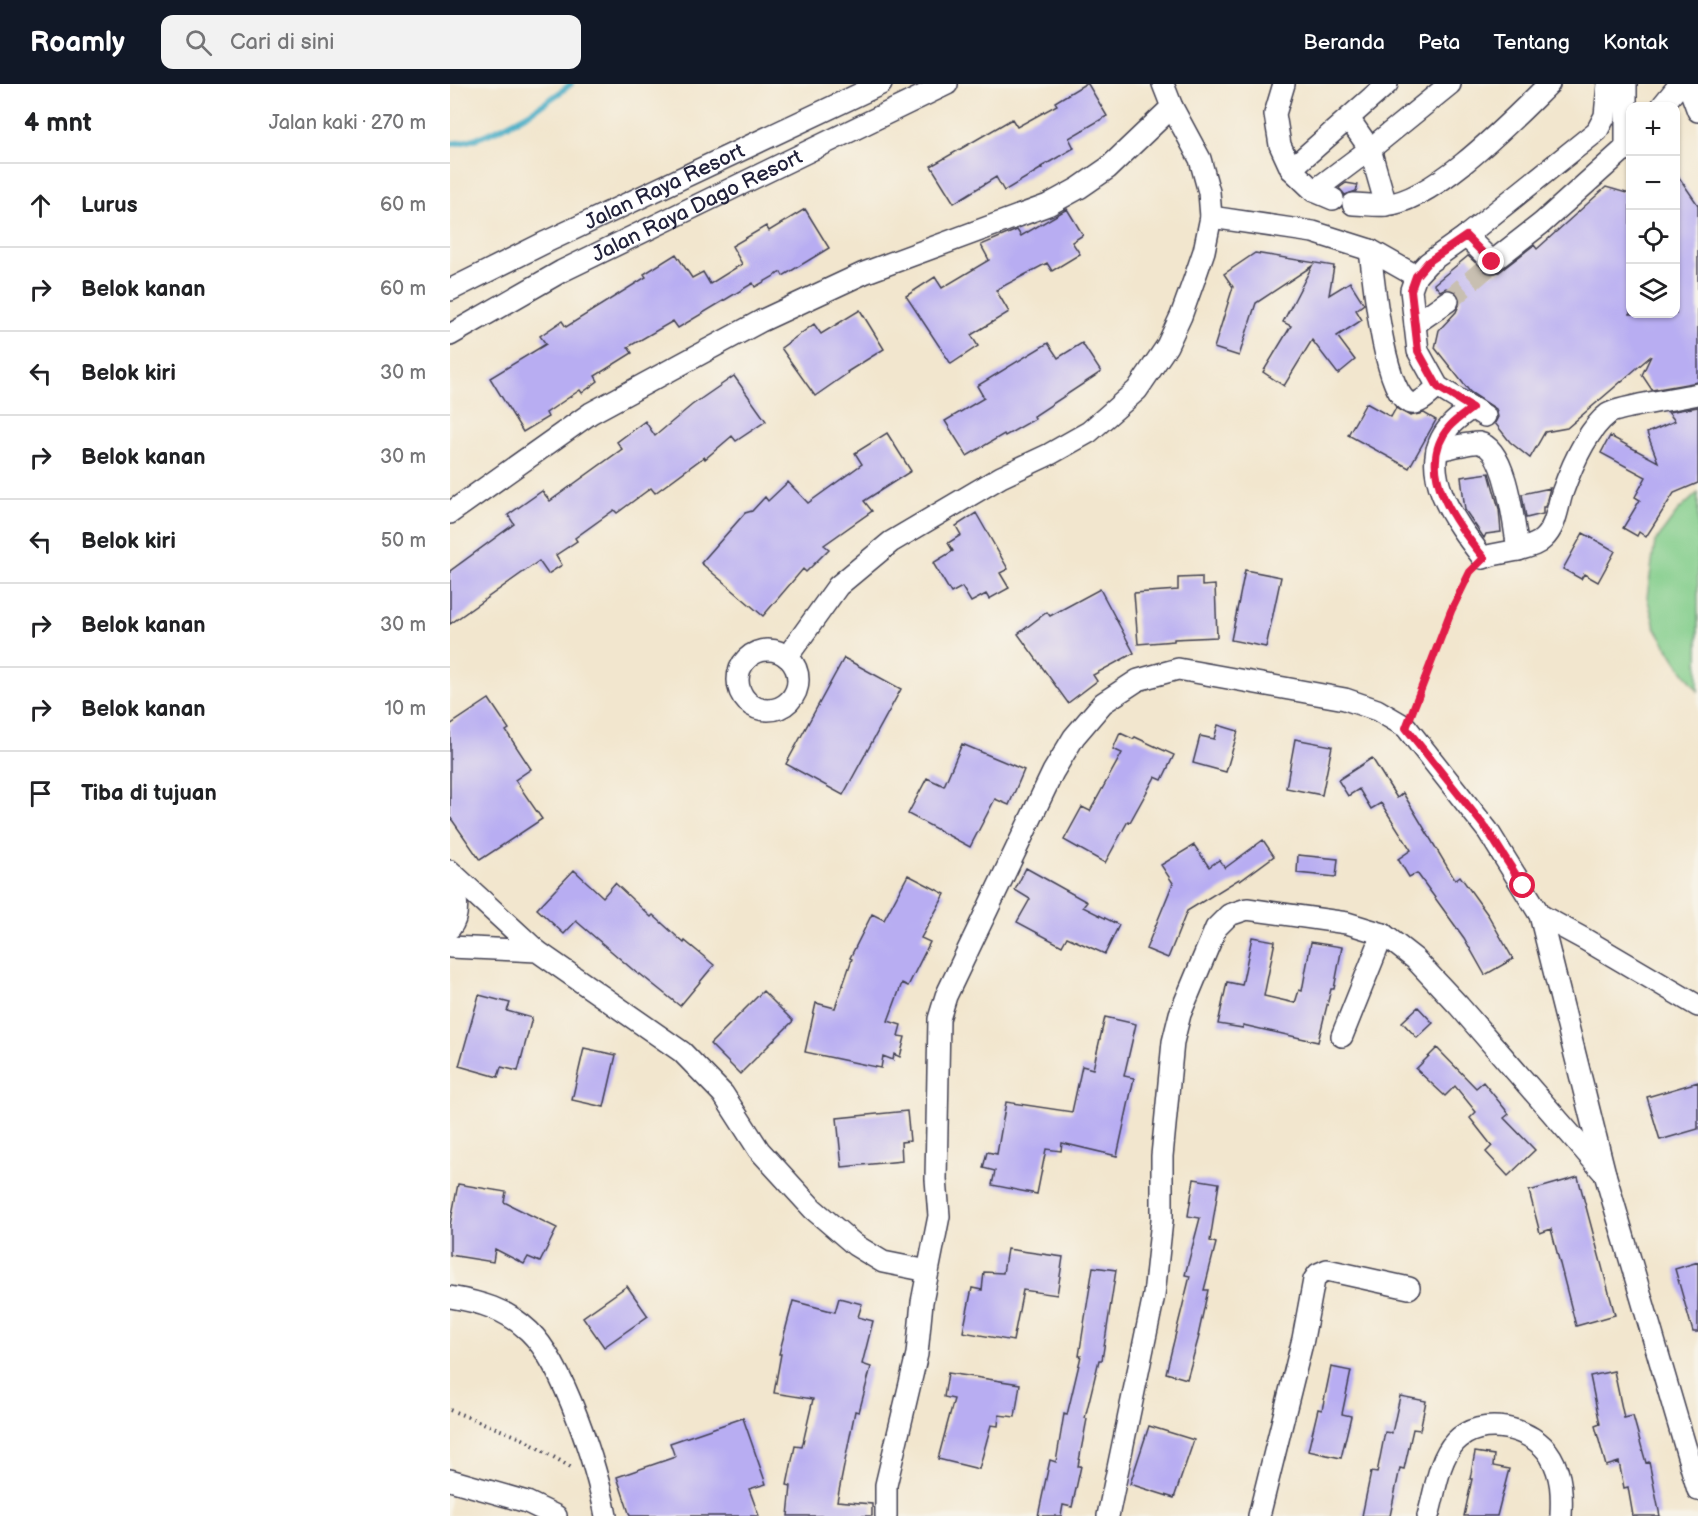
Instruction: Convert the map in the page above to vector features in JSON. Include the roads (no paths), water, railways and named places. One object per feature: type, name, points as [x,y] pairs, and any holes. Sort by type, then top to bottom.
[{"type":"street","name":"Jalan Raya Resort","points":[[450,290],[556,237],[881,84]]},
{"type":"street","name":"Jalan Raya Dago Resort","points":[[450,334],[561,271],[948,84]]},
{"type":"street","points":[[787,657],[838,586],[891,542],[1001,477],[1050,454],[1089,432],[1137,390],[1167,346],[1182,316],[1204,250],[1210,217],[1209,192],[1200,159],[1172,107],[1163,84]]},
{"type":"street","points":[[1284,84],[1275,114],[1280,145],[1291,169],[1333,198],[1386,206],[1419,194],[1479,151],[1549,84]]},
{"type":"street","points":[[1291,169],[1387,84]]},
{"type":"street","points":[[1333,198],[1370,149],[1450,84]]},
{"type":"street","points":[[1608,84],[1605,116],[1598,131],[1466,236],[1428,262],[1416,276],[1411,290],[1418,351],[1438,387],[1478,412],[1451,425],[1437,450],[1436,474],[1447,506],[1461,531],[1484,558],[1537,545],[1545,538],[1555,520],[1564,490],[1583,446],[1594,428],[1610,412],[1698,394]]},
{"type":"street","points":[[1626,84],[1627,102]]},
{"type":"street","points":[[1665,102],[1680,84]]},
{"type":"street","points":[[1688,84],[1698,111]]},
{"type":"street","points":[[450,513],[591,413],[761,321],[864,273],[1048,205],[1079,188],[1108,168],[1172,107]]},
{"type":"street","points":[[1349,119],[1370,149],[1386,206]]},
{"type":"street","points":[[1466,236],[1489,264],[1542,223],[1626,149]]},
{"type":"street","points":[[1210,217],[1313,232],[1370,250],[1416,276]]},
{"type":"street","points":[[1370,250],[1377,312],[1395,386],[1404,400],[1410,403],[1417,403],[1438,387]]},
{"type":"street","points":[[1415,324],[1448,302]]},
{"type":"street","points":[[1437,450],[1478,443],[1491,450],[1502,468],[1518,550]]},
{"type":"street","points":[[886,1516],[886,1485],[917,1354],[922,1302],[939,1216],[936,1179],[939,1019],[946,996],[1053,772],[1074,737],[1103,703],[1138,680],[1178,669],[1345,699],[1377,710],[1406,728],[1488,831],[1540,915],[1605,1174],[1698,1490]]},
{"type":"street","points":[[450,873],[537,951],[682,1052],[723,1094],[759,1150],[813,1209],[855,1245],[883,1262],[927,1271]]},
{"type":"street","points":[[450,873],[457,911],[450,928]]},
{"type":"street","points":[[1108,1516],[1154,1295],[1162,1220],[1162,1155],[1173,1042],[1180,1014],[1216,928],[1229,915],[1247,909],[1347,923],[1383,934],[1414,959],[1459,1006],[1605,1174]]},
{"type":"street","points":[[1540,915],[1586,939],[1698,1006]]},
{"type":"street","points":[[1342,1036],[1383,934]]},
{"type":"street","points":[[450,947],[537,951]]},
{"type":"street","points":[[1259,1516],[1303,1339],[1314,1280],[1318,1274],[1327,1270],[1408,1288]]},
{"type":"street","points":[[450,1297],[488,1305],[510,1316],[530,1332],[546,1354],[563,1383],[600,1484],[606,1516]]},
{"type":"street","points":[[1428,1516],[1443,1460],[1453,1443],[1467,1431],[1482,1427],[1504,1427],[1539,1443],[1551,1456],[1560,1476],[1561,1516]]},
{"type":"street","points":[[450,1480],[527,1502],[555,1516]]},
{"type":"waterway","points":[[450,144],[481,137],[514,122],[571,84]]},
{"type":"tunnel","points":[[1448,301],[1487,267]]}]
